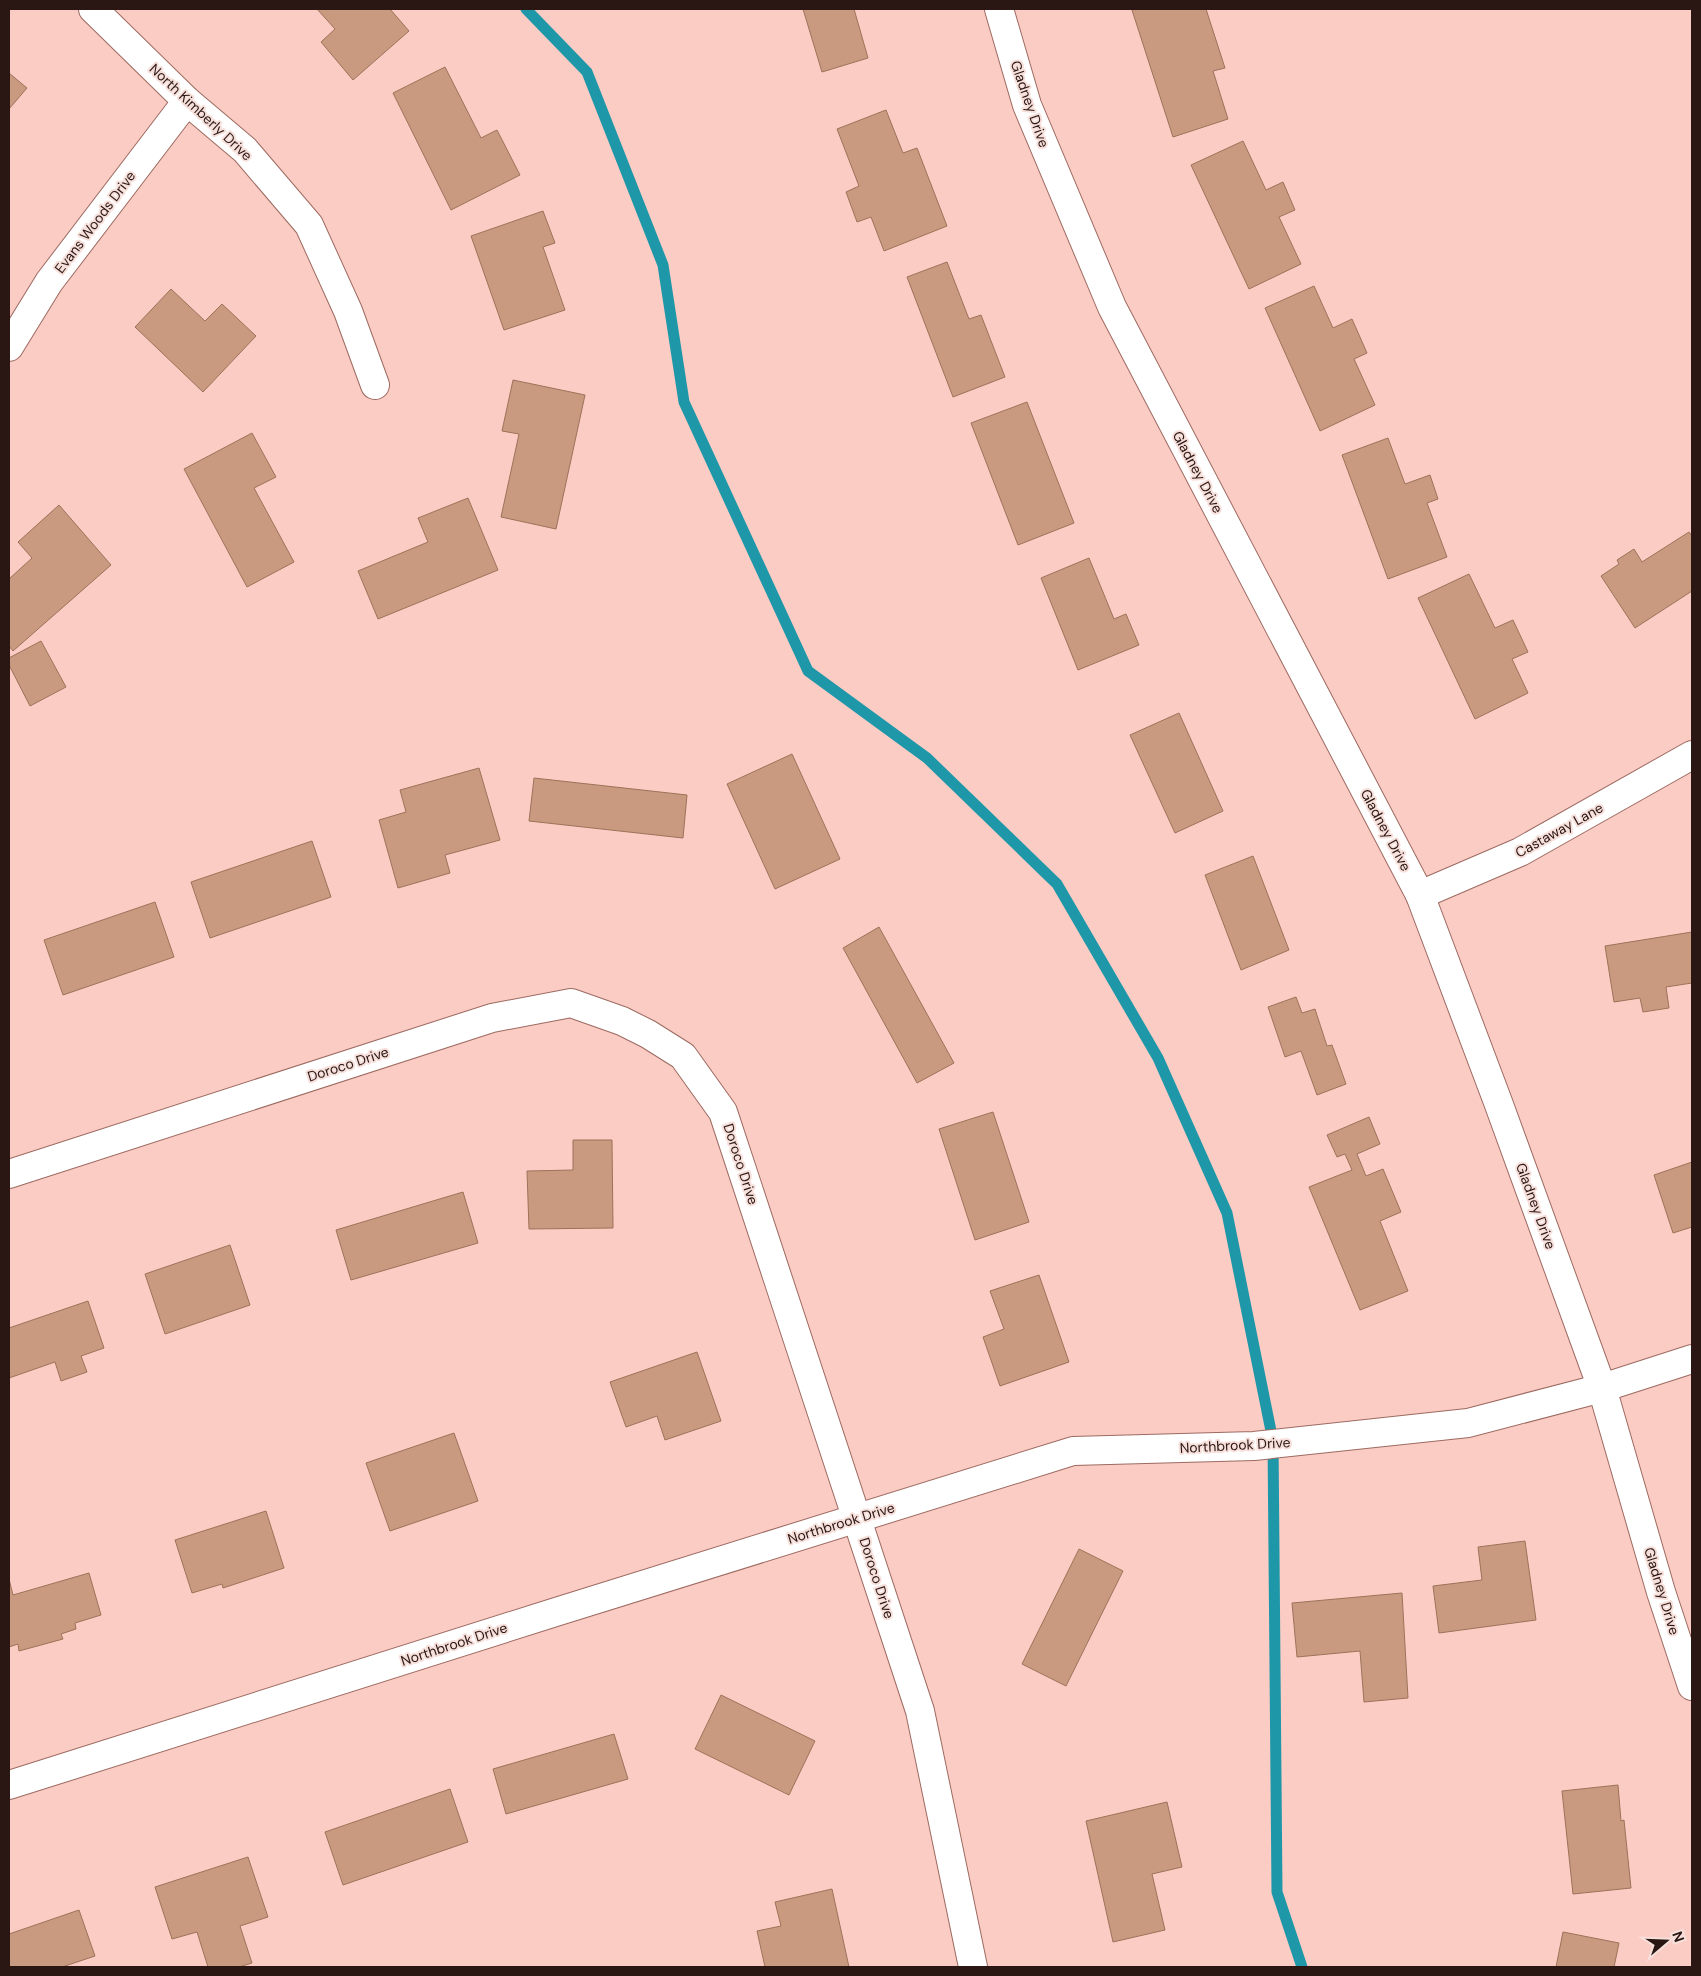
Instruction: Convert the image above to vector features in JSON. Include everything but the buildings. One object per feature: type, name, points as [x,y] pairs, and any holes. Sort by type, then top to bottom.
[{"type":"street","name":"North Kimberly Drive","points":[[93,9],[187,101],[245,150],[309,225],[348,311],[376,385]]},
{"type":"street","name":"Gladney Drive","points":[[1000,9],[1027,105],[1112,307],[1420,895],[1602,1388],[1662,1592],[1692,1686]]},
{"type":"street","name":"Evans Woods Drive","points":[[9,347],[49,282],[187,101]]},
{"type":"street","name":"Castaway Lane","points":[[1420,895],[1520,852],[1692,755]]},
{"type":"street","name":"Doroco Drive","points":[[9,1174],[492,1018],[572,1003],[622,1021],[648,1034],[683,1056],[724,1112],[920,1711],[973,1967]]},
{"type":"street","name":"Northbrook Drive","points":[[9,1785],[1073,1451],[1254,1446],[1468,1423],[1602,1388],[1692,1359]]},
{"type":"waterway","points":[[526,9],[587,72],[663,265],[684,402],[808,671],[927,758],[1057,884],[1158,1058],[1227,1213],[1273,1441],[1277,1892],[1302,1967]]}]
